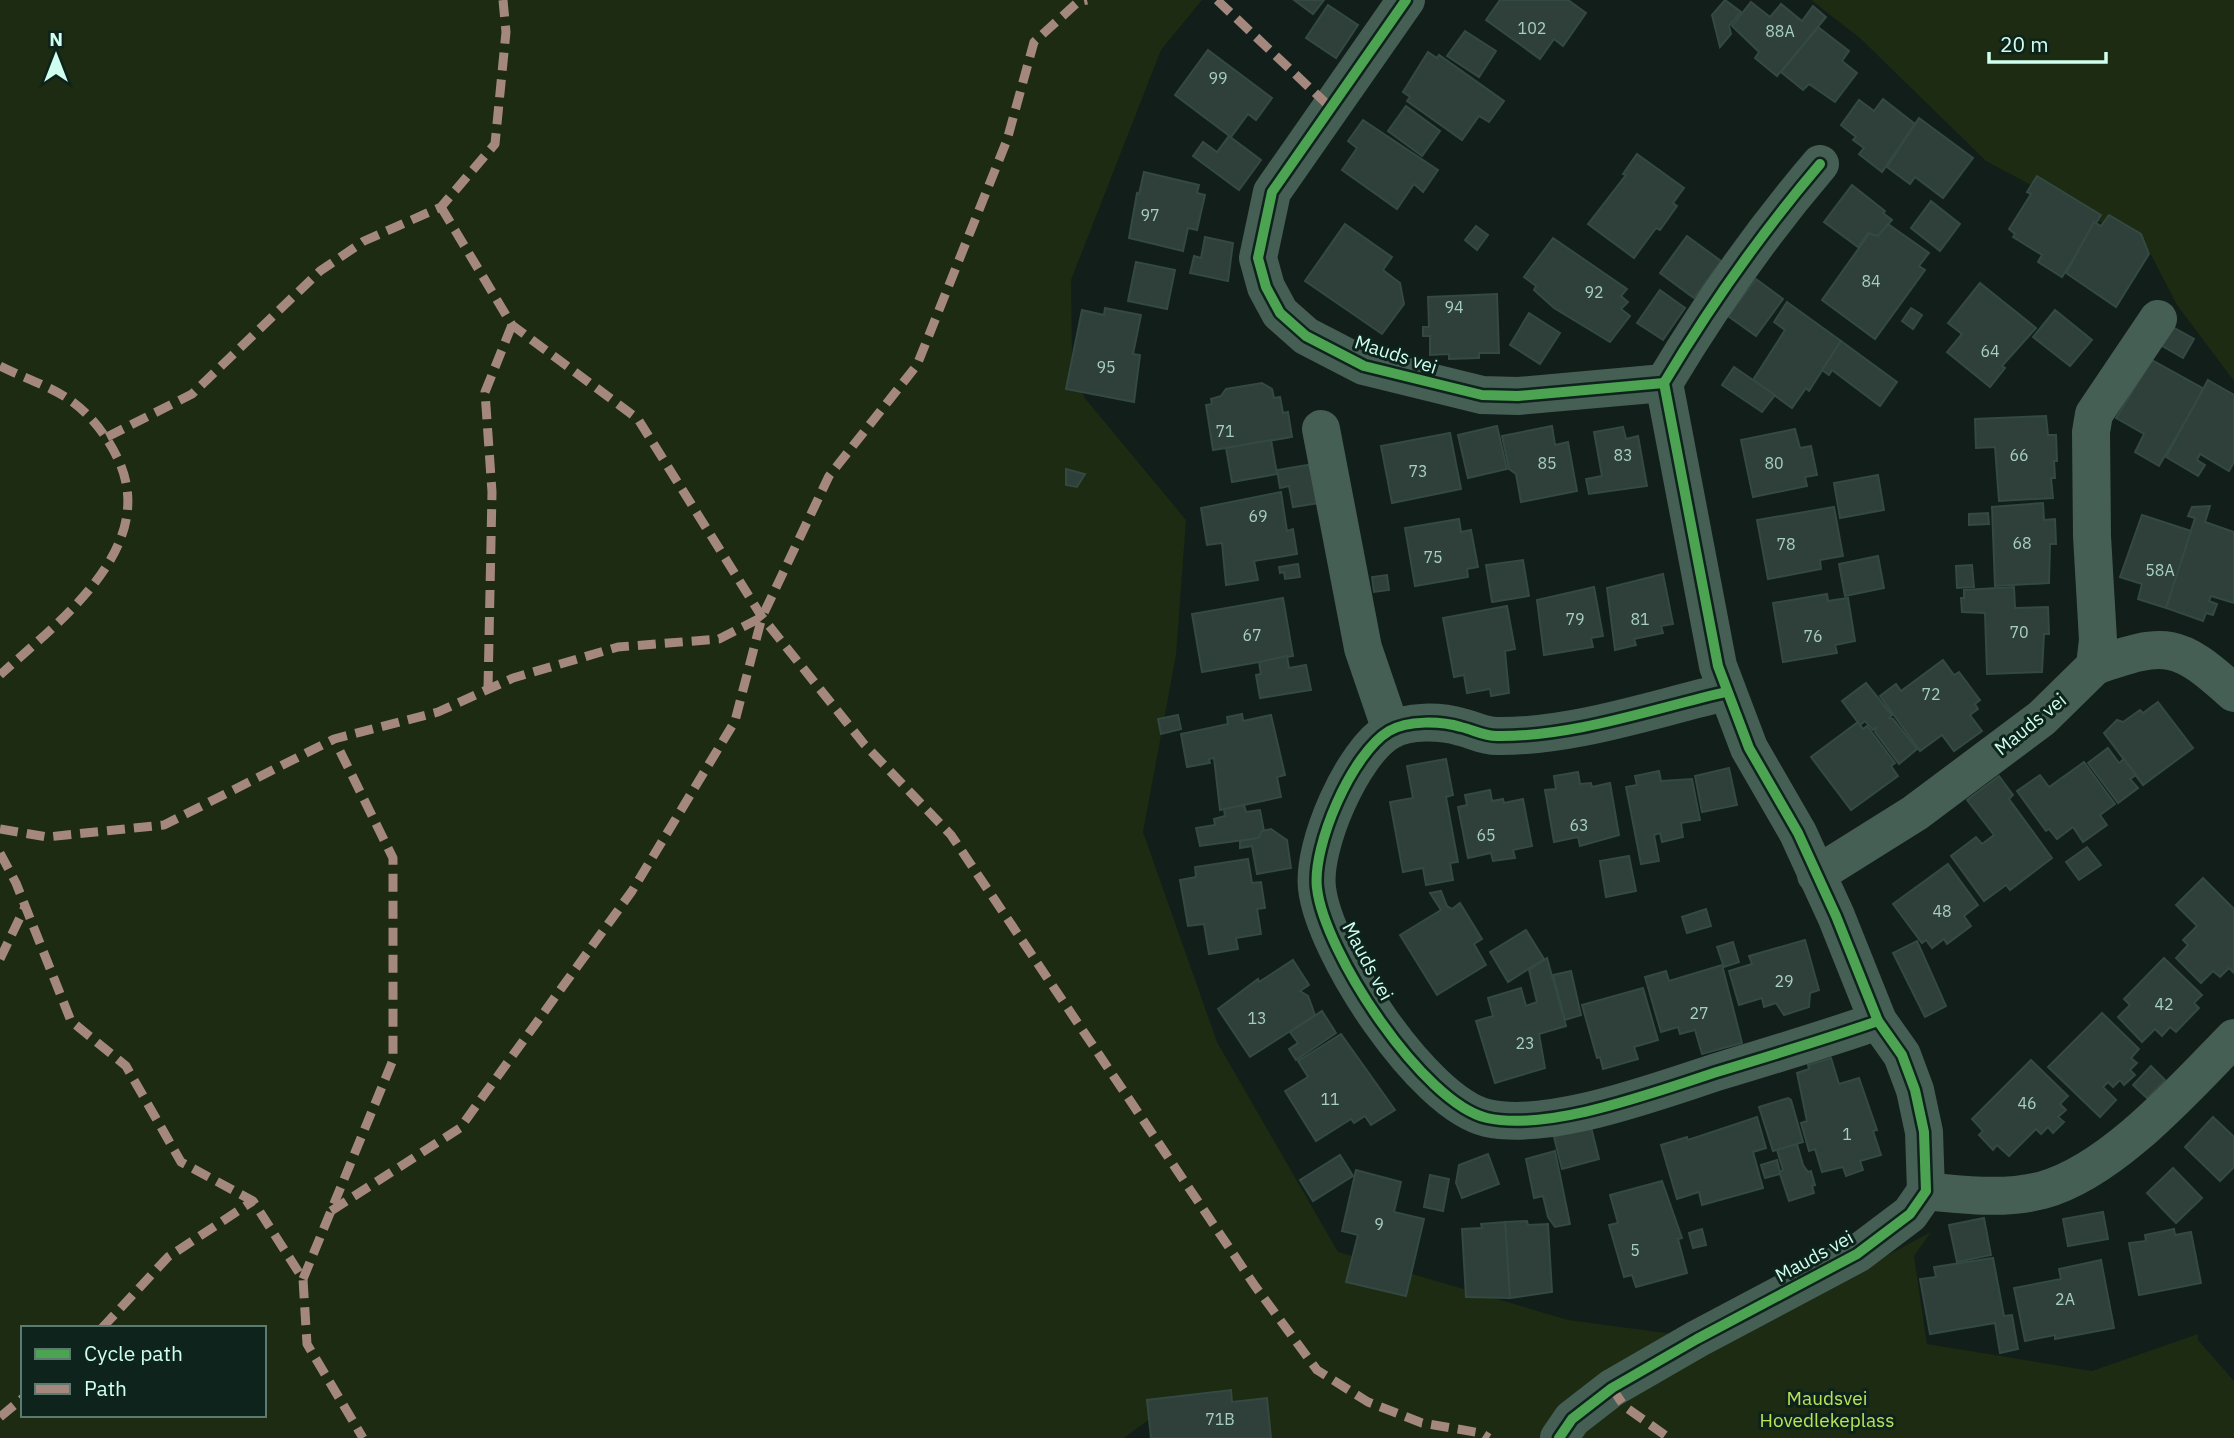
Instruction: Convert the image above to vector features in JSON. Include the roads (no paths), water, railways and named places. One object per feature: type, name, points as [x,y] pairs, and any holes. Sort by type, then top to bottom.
[{"type":"street","name":"Mauds vei","points":[[1406,0],[1272,192],[1258,258],[1266,287],[1280,313],[1306,336],[1364,366],[1482,395],[1518,396],[1664,383]]},
{"type":"street","points":[[1820,164],[1775,216],[1721,292],[1664,383],[1718,666],[1726,692],[1749,748],[1798,833],[1836,916],[1878,1021],[1902,1055],[1916,1090],[1924,1132],[1926,1191],[2002,1196],[2042,1190],[2080,1176],[2119,1148],[2234,1038]]},
{"type":"street","points":[[2158,319],[2094,414],[2091,432],[2098,640],[2095,666],[2147,651],[2167,650],[2189,655],[2234,693]]},
{"type":"street","points":[[1321,429],[1363,648],[1391,730],[1422,723],[1461,727],[1479,734],[1496,736],[1536,733],[1580,726],[1726,692]]},
{"type":"street","name":"Mauds vei","points":[[1816,875],[1915,813],[2021,734],[2042,718],[2095,666]]},
{"type":"street","name":"Mauds vei","points":[[1391,730],[1373,744],[1338,802],[1318,858],[1316,888],[1324,916],[1370,1005],[1424,1077],[1451,1102],[1484,1117],[1517,1122],[1552,1117],[1637,1097],[1878,1021]]},
{"type":"street","name":"Mauds vei","points":[[1559,1438],[1572,1419],[1612,1388],[1697,1339],[1857,1254],[1910,1214],[1926,1191]]},
{"type":"park label","name":"Maudsvei Hovedlekeplass","points":[[1827,1409]]}]
